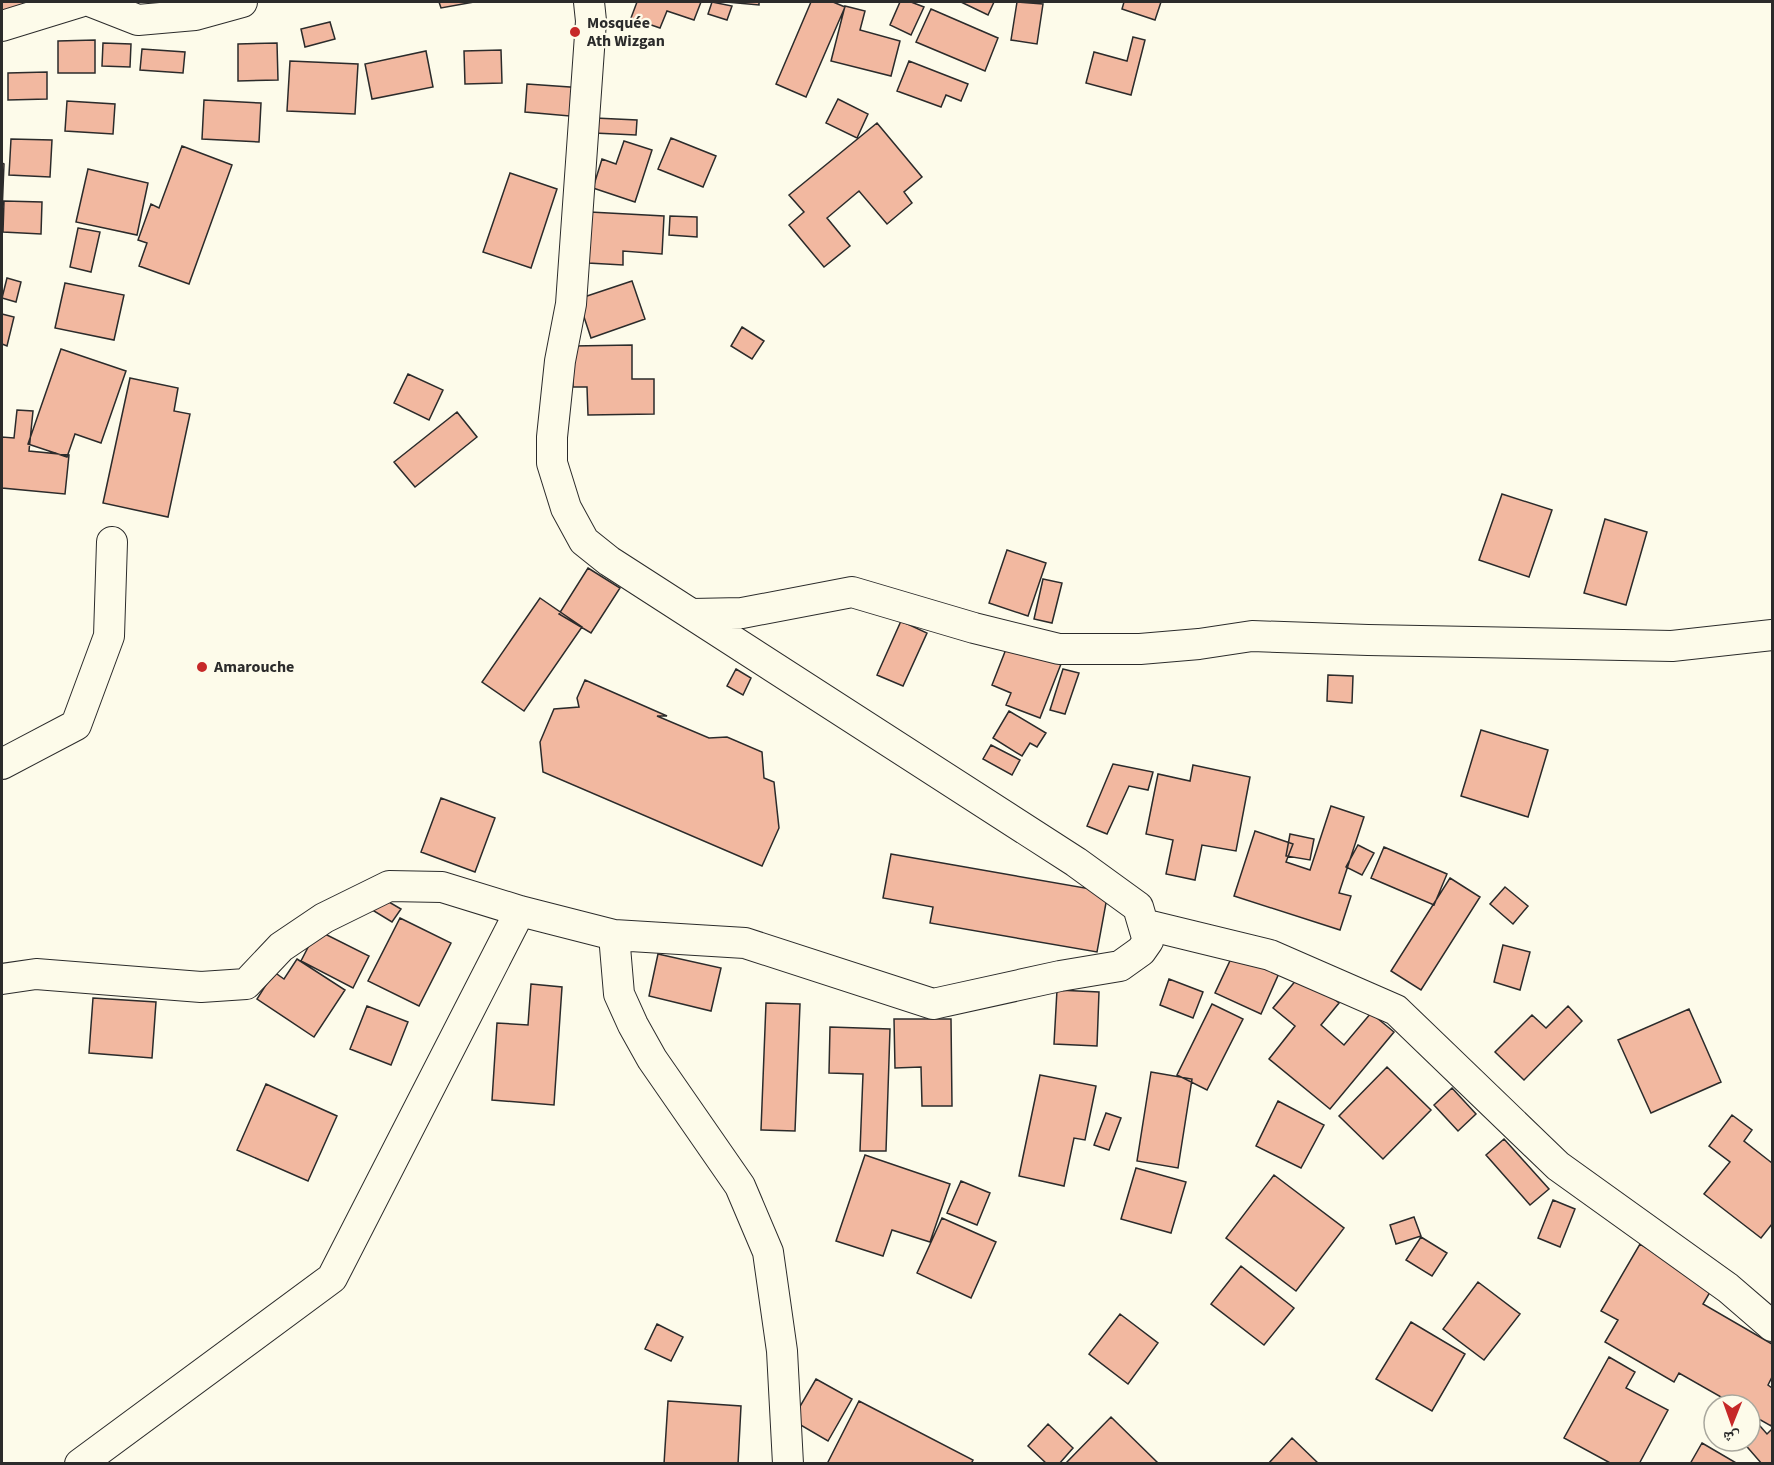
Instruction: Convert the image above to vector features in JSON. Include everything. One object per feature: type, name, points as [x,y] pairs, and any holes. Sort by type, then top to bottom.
[{"type":"street","points":[[2,26],[80,2]]},
{"type":"street","points":[[92,2],[138,20],[195,15],[243,2]]},
{"type":"street","points":[[2,979],[36,974],[201,987],[246,984],[281,947],[324,918],[389,886],[442,887],[520,911],[614,935],[745,943],[933,1004],[1060,976],[1120,966],[1141,951],[1148,941],[1138,907],[1076,862],[609,561],[584,541],[566,508],[552,463],[552,437],[560,361],[571,304],[591,21],[589,2]]},
{"type":"street","points":[[2,764],[76,725],[109,636],[112,542]]},
{"type":"street","points":[[692,614],[742,613],[852,592],[974,628],[1059,649],[1140,649],[1199,644],[1252,636],[1672,646],[1773,635]]},
{"type":"street","points":[[80,1464],[332,1278],[520,911]]},
{"type":"street","points":[[1143,924],[1270,955],[1396,1011],[1558,1166],[1728,1288],[1773,1326]]},
{"type":"street","points":[[614,935],[620,994],[633,1025],[652,1059],[740,1186],[768,1252],[783,1351],[788,1464]]},
{"type":"building","points":[[2,2],[58,2],[2,21]]},
{"type":"building","points":[[439,2],[474,2],[441,8]]},
{"type":"building","points":[[637,2],[701,2],[694,20],[667,11],[660,28],[631,18]]},
{"type":"building","points":[[712,2],[732,6],[727,20],[708,14]]},
{"type":"building","points":[[726,2],[759,2],[759,5]]},
{"type":"building","points":[[811,2],[833,2],[845,7],[806,97],[776,84]]},
{"type":"building","points":[[900,2],[911,2],[924,7],[911,35],[890,25]]},
{"type":"building","points":[[961,2],[994,2],[988,15]]},
{"type":"building","points":[[1017,2],[1043,4],[1037,44],[1011,40]]},
{"type":"building","points":[[1124,2],[1161,2],[1155,20],[1122,9]]},
{"type":"building","points":[[845,6],[865,11],[860,30],[900,41],[891,76],[831,61]]},
{"type":"building","points":[[931,9],[998,38],[985,71],[916,42]]},
{"type":"building","points":[[330,22],[335,39],[305,47],[301,29]]},
{"type":"building","points":[[1133,37],[1145,40],[1131,95],[1086,83],[1094,52],[1127,61]]},
{"type":"building","points":[[95,40],[95,73],[58,73],[58,41]]},
{"type":"building","points":[[103,43],[131,44],[130,67],[102,66]]},
{"type":"building","points":[[277,43],[278,80],[238,81],[238,44]]},
{"type":"building","points":[[142,49],[185,52],[183,73],[140,70]]},
{"type":"building","points":[[501,50],[502,83],[465,84],[464,51]]},
{"type":"building","points":[[426,51],[433,87],[372,99],[365,64]]},
{"type":"building","points":[[290,61],[358,64],[355,114],[287,111]]},
{"type":"building","points":[[909,61],[968,84],[961,101],[946,95],[941,107],[897,91]]},
{"type":"building","points":[[47,72],[47,99],[8,100],[8,73]]},
{"type":"building","points":[[527,84],[584,88],[581,117],[525,112]]},
{"type":"building","points":[[838,99],[868,114],[857,138],[826,123]]},
{"type":"building","points":[[204,100],[261,103],[259,142],[202,139]]},
{"type":"building","points":[[67,101],[115,104],[113,134],[65,131]]},
{"type":"building","points":[[595,118],[637,120],[636,135],[594,133]]},
{"type":"building","points":[[877,123],[922,177],[904,192],[912,203],[887,224],[859,191],[827,218],[850,246],[824,267],[789,225],[804,212],[789,195]]},
{"type":"building","points":[[671,138],[716,156],[703,187],[658,169]]},
{"type":"building","points":[[11,139],[52,140],[50,177],[9,175]]},
{"type":"building","points":[[624,141],[652,150],[635,202],[593,188],[602,159],[616,164]]},
{"type":"building","points":[[182,146],[232,165],[189,284],[139,266],[147,243],[138,240],[151,204],[159,208]]},
{"type":"building","points":[[2,163],[4,164],[2,214]]},
{"type":"building","points":[[88,169],[148,183],[137,235],[76,222]]},
{"type":"building","points":[[510,173],[557,189],[531,268],[483,252]]},
{"type":"building","points":[[4,201],[42,202],[41,234],[3,232]]},
{"type":"building","points":[[590,212],[664,216],[662,254],[623,251],[623,265],[588,263]]},
{"type":"building","points":[[670,216],[697,217],[697,237],[669,235]]},
{"type":"building","points":[[78,228],[100,232],[91,272],[70,267]]},
{"type":"building","points":[[7,278],[21,282],[16,302],[2,298]]},
{"type":"building","points":[[632,281],[645,319],[591,338],[578,299]]},
{"type":"building","points":[[65,283],[124,295],[114,340],[55,328]]},
{"type":"building","points":[[2,314],[14,317],[7,346],[2,344]]},
{"type":"building","points":[[742,327],[764,341],[752,359],[731,346]]},
{"type":"building","points":[[632,345],[632,379],[654,379],[654,414],[588,415],[587,387],[573,387],[573,346]]},
{"type":"building","points":[[61,349],[126,371],[101,443],[75,434],[67,457],[28,444]]},
{"type":"building","points":[[408,374],[443,390],[429,420],[394,403]]},
{"type":"building","points":[[130,378],[178,388],[174,411],[190,414],[168,517],[103,503]]},
{"type":"building","points":[[17,410],[33,411],[29,451],[69,455],[65,494],[2,488],[2,437],[14,438]]},
{"type":"building","points":[[457,412],[477,437],[415,487],[394,462]]},
{"type":"building","points":[[1502,494],[1552,510],[1529,577],[1479,560]]},
{"type":"building","points":[[1605,519],[1647,532],[1626,605],[1584,593]]},
{"type":"building","points":[[1007,550],[1046,563],[1028,616],[989,603]]},
{"type":"building","points":[[588,568],[620,588],[591,633],[559,614]]},
{"type":"building","points":[[1043,579],[1062,583],[1052,623],[1034,619]]},
{"type":"building","points":[[540,598],[582,627],[524,711],[482,682]]},
{"type":"building","points":[[901,621],[927,633],[903,686],[877,675]]},
{"type":"building","points":[[1008,644],[1061,664],[1040,718],[1006,705],[1011,693],[992,685]]},
{"type":"building","points":[[736,669],[751,678],[743,695],[727,686]]},
{"type":"building","points":[[1063,669],[1079,673],[1065,714],[1050,710]]},
{"type":"building","points":[[1328,675],[1353,676],[1352,703],[1327,701]]},
{"type":"building","points":[[585,680],[667,716],[657,716],[709,738],[727,737],[762,752],[764,778],[774,782],[779,828],[762,866],[543,772],[540,742],[554,709],[579,707],[577,698]]},
{"type":"building","points":[[1009,711],[1046,733],[1037,747],[1030,743],[1022,756],[993,738]]},
{"type":"building","points":[[1481,730],[1548,750],[1528,817],[1461,796]]},
{"type":"building","points":[[991,745],[1020,760],[1012,775],[983,759]]},
{"type":"building","points":[[1113,764],[1153,772],[1148,790],[1129,786],[1107,834],[1087,826]]},
{"type":"building","points":[[1193,765],[1250,777],[1236,851],[1202,845],[1195,880],[1166,874],[1173,840],[1146,834],[1158,774],[1190,781]]},
{"type":"building","points":[[441,798],[495,818],[475,872],[421,852]]},
{"type":"building","points":[[1331,806],[1364,817],[1339,893],[1351,896],[1340,930],[1234,896],[1255,831],[1293,844],[1286,862],[1310,870]]},
{"type":"building","points":[[1290,834],[1314,839],[1310,860],[1286,856]]},
{"type":"building","points":[[1358,845],[1374,853],[1362,875],[1346,867]]},
{"type":"building","points":[[1384,847],[1447,874],[1434,905],[1371,878]]},
{"type":"building","points":[[891,854],[1108,892],[1097,952],[930,923],[933,907],[883,898]]},
{"type":"building","points":[[1450,878],[1480,897],[1421,990],[1391,971]]},
{"type":"building","points":[[1505,887],[1528,906],[1513,924],[1490,904]]},
{"type":"building","points":[[377,895],[401,909],[392,922],[369,908]]},
{"type":"building","points":[[400,918],[451,943],[419,1006],[368,981]]},
{"type":"building","points":[[317,930],[369,956],[353,988],[301,961]]},
{"type":"building","points":[[1503,945],[1530,952],[1520,990],[1494,982]]},
{"type":"building","points":[[1235,950],[1280,971],[1261,1014],[1215,993]]},
{"type":"building","points":[[658,954],[721,968],[711,1011],[649,996]]},
{"type":"building","points":[[297,959],[345,990],[314,1037],[257,999],[274,972],[284,979]]},
{"type":"building","points":[[1302,973],[1339,1003],[1321,1025],[1344,1045],[1371,1013],[1394,1032],[1330,1109],[1269,1059],[1295,1026],[1273,1008]]},
{"type":"building","points":[[1169,979],[1203,992],[1193,1018],[1160,1005]]},
{"type":"building","points":[[531,984],[562,987],[554,1105],[492,1100],[497,1023],[528,1025]]},
{"type":"building","points":[[1057,990],[1099,992],[1097,1046],[1054,1044]]},
{"type":"building","points":[[93,998],[156,1002],[152,1058],[89,1053]]},
{"type":"building","points":[[766,1003],[800,1004],[795,1131],[761,1130]]},
{"type":"building","points":[[1212,1004],[1243,1019],[1207,1090],[1177,1075]]},
{"type":"building","points":[[367,1006],[408,1022],[391,1065],[350,1049]]},
{"type":"building","points":[[1568,1006],[1582,1021],[1524,1080],[1495,1052],[1532,1015],[1546,1028]]},
{"type":"building","points":[[1689,1009],[1721,1082],[1651,1113],[1618,1040]]},
{"type":"building","points":[[894,1019],[951,1019],[952,1106],[922,1106],[921,1067],[895,1068]]},
{"type":"building","points":[[830,1027],[890,1029],[886,1151],[860,1151],[863,1074],[829,1073]]},
{"type":"building","points":[[1387,1067],[1431,1110],[1383,1159],[1339,1116]]},
{"type":"building","points":[[1151,1072],[1192,1079],[1178,1168],[1137,1161]]},
{"type":"building","points":[[1040,1075],[1096,1086],[1085,1140],[1074,1138],[1064,1186],[1019,1176]]},
{"type":"building","points":[[266,1084],[337,1116],[308,1181],[237,1150]]},
{"type":"building","points":[[1452,1088],[1476,1114],[1458,1131],[1434,1105]]},
{"type":"building","points":[[1278,1101],[1324,1125],[1301,1168],[1256,1146]]},
{"type":"building","points":[[1106,1113],[1121,1118],[1109,1150],[1094,1145]]},
{"type":"building","points":[[1732,1115],[1752,1130],[1744,1141],[1772,1163],[1772,1224],[1761,1238],[1704,1194],[1730,1162],[1709,1146]]},
{"type":"building","points":[[1504,1139],[1549,1189],[1530,1205],[1486,1155]]},
{"type":"building","points":[[865,1155],[950,1184],[930,1242],[892,1230],[883,1256],[836,1241]]},
{"type":"building","points":[[1136,1168],[1186,1182],[1171,1233],[1121,1219]]},
{"type":"building","points":[[1274,1175],[1344,1228],[1296,1291],[1226,1238]]},
{"type":"building","points":[[961,1181],[990,1193],[977,1225],[947,1213]]},
{"type":"building","points":[[1553,1200],[1575,1209],[1560,1247],[1538,1238]]},
{"type":"building","points":[[1414,1217],[1421,1236],[1396,1244],[1390,1225]]},
{"type":"building","points":[[942,1218],[996,1242],[971,1298],[917,1273]]},
{"type":"building","points":[[1421,1237],[1447,1253],[1432,1276],[1406,1260]]},
{"type":"building","points":[[1640,1244],[1713,1287],[1703,1304],[1772,1344],[1772,1377],[1768,1385],[1772,1388],[1771,1426],[1762,1421],[1762,1393],[1714,1393],[1679,1373],[1674,1382],[1605,1342],[1618,1320],[1601,1311]]},
{"type":"building","points":[[1241,1266],[1294,1308],[1264,1345],[1211,1304]]},
{"type":"building","points":[[1478,1282],[1520,1314],[1484,1360],[1443,1329]]},
{"type":"building","points":[[1120,1314],[1158,1343],[1128,1384],[1089,1354]]},
{"type":"building","points":[[1411,1322],[1465,1354],[1432,1411],[1376,1379]]},
{"type":"building","points":[[657,1324],[683,1337],[671,1361],[645,1349]]},
{"type":"building","points":[[1609,1357],[1635,1372],[1626,1388],[1668,1410],[1639,1464],[1612,1464],[1564,1438]]},
{"type":"building","points":[[816,1379],[852,1399],[828,1441],[792,1420]]},
{"type":"building","points":[[668,1401],[741,1406],[738,1464],[664,1464]]},
{"type":"building","points":[[859,1401],[973,1460],[971,1464],[827,1464]]},
{"type":"building","points":[[1111,1417],[1159,1464],[1065,1464]]},
{"type":"building","points":[[1048,1424],[1073,1448],[1059,1464],[1047,1464],[1028,1446]]},
{"type":"building","points":[[1762,1428],[1767,1434],[1772,1429],[1772,1464],[1762,1464],[1752,1453],[1762,1453]]},
{"type":"building","points":[[1292,1438],[1319,1464],[1268,1464]]},
{"type":"building","points":[[1702,1443],[1702,1453],[1719,1453],[1738,1464],[1690,1464]]},
{"type":"place","name":"Mosquée Ath Wizgan","points":[[575,32]]},
{"type":"place","name":"Amarouche","points":[[202,667]]}]
